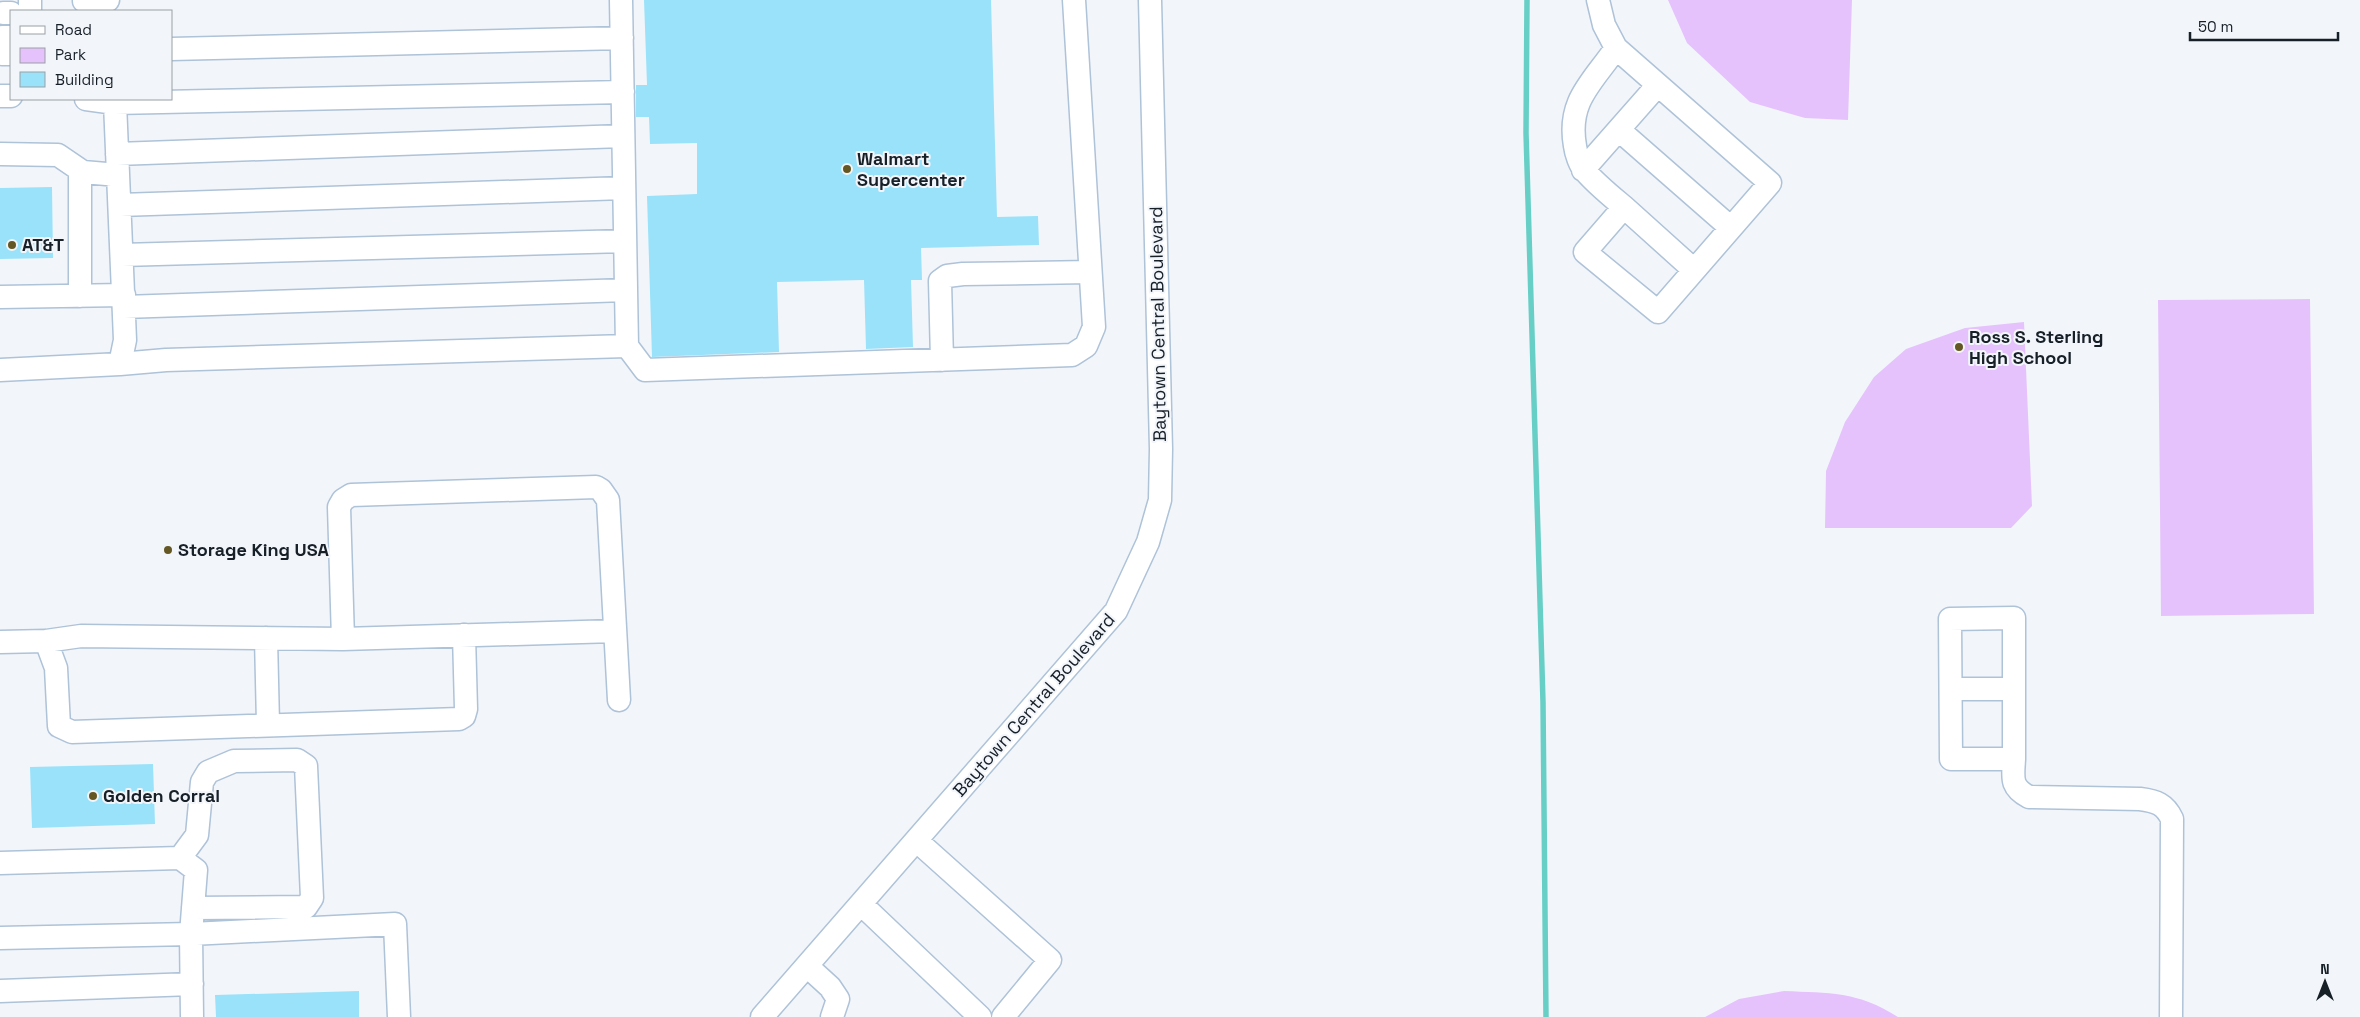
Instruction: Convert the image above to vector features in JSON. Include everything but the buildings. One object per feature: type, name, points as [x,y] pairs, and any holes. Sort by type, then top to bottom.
[{"type":"street","points":[[84,4],[108,0]]},
{"type":"street","points":[[621,0],[627,346],[645,370],[1072,356],[1086,346],[1094,327],[1074,0]]},
{"type":"street","name":"Baytown Central Boulevard","points":[[762,1017],[1116,611],[1148,542],[1160,500],[1161,449],[1150,0]]},
{"type":"street","points":[[1598,0],[1604,25],[1616,48],[1657,86],[1770,183],[1658,312],[1585,252],[1624,208]]},
{"type":"street","points":[[172,49],[622,38]]},
{"type":"street","points":[[1616,48],[1580,98],[1574,113],[1573,132],[1576,152],[1583,170],[1694,270]]},
{"type":"street","points":[[1583,170],[1657,86]]},
{"type":"street","points":[[92,100],[115,104],[623,92]]},
{"type":"street","points":[[115,104],[125,340],[120,364]]},
{"type":"street","points":[[1619,130],[1731,228]]},
{"type":"street","points":[[0,154],[58,155],[80,171],[118,165],[624,136]]},
{"type":"street","points":[[80,171],[80,296]]},
{"type":"street","points":[[120,205],[624,188]]},
{"type":"street","points":[[122,255],[625,241]]},
{"type":"street","points":[[942,360],[940,282],[947,276],[963,274],[1090,272]]},
{"type":"street","points":[[0,297],[80,296],[124,301],[626,290]]},
{"type":"street","points":[[0,370],[166,360],[627,346]]},
{"type":"street","points":[[343,639],[339,507],[343,500],[351,495],[596,488],[601,490],[608,500],[619,700]]},
{"type":"street","points":[[2014,759],[1951,759],[1950,618],[2014,618],[2014,759],[2013,779],[2016,787],[2030,797],[2140,799],[2157,802],[2168,809],[2172,819],[2171,1017]]},
{"type":"street","points":[[0,642],[46,641],[81,636],[343,639],[615,631]]},
{"type":"street","points":[[46,641],[56,668],[59,726],[64,730],[72,732],[459,719],[464,716],[466,709],[464,636]]},
{"type":"street","points":[[266,638],[268,724]]},
{"type":"street","points":[[1951,689],[2014,689]]},
{"type":"street","points":[[180,858],[197,835],[202,782],[208,772],[234,761],[297,760],[306,766],[312,898],[306,907],[193,908]]},
{"type":"street","points":[[917,840],[1050,960],[1003,1017]]},
{"type":"street","points":[[0,863],[180,858],[196,870],[191,934],[192,1017]]},
{"type":"street","points":[[861,904],[980,1017]]},
{"type":"street","points":[[0,938],[191,934],[395,924],[399,1017]]},
{"type":"street","points":[[807,966],[830,987],[838,999],[832,1017]]},
{"type":"street","points":[[0,991],[192,984]]},
{"type":"green space","points":[[1668,0],[1852,0],[1848,120],[1805,118],[1750,102],[1687,43]]},
{"type":"green space","points":[[2310,299],[2314,614],[2161,616],[2158,300]]},
{"type":"green space","points":[[2024,322],[2032,506],[2011,528],[1825,528],[1826,471],[1845,422],[1874,377],[1906,349],[1965,328]]},
{"type":"green space","points":[[1784,991],[1843,995],[1869,1002],[1898,1017],[1705,1017],[1739,999]]},
{"type":"waterway","points":[[1527,0],[1526,133],[1543,702],[1546,1017]]},
{"type":"place","name":"Walmart Supercenter","points":[[847,169]]},
{"type":"place","name":"AT&T","points":[[12,245]]},
{"type":"place","name":"Ross S. Sterling High School","points":[[1959,347]]},
{"type":"place","name":"Storage King USA","points":[[168,550]]},
{"type":"place","name":"Golden Corral","points":[[93,796]]}]
